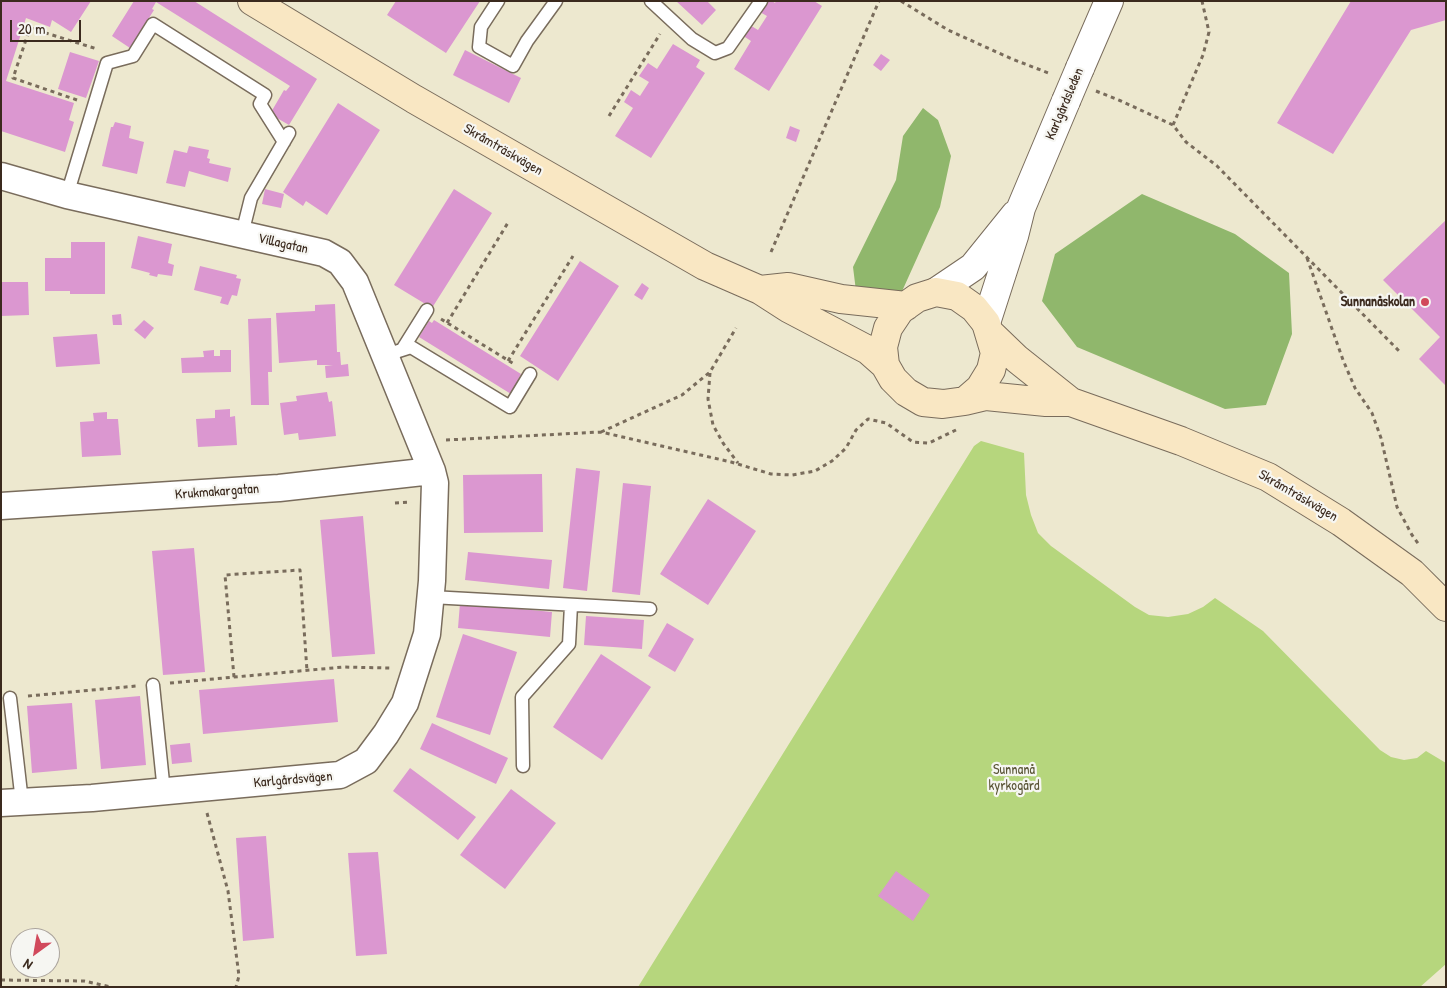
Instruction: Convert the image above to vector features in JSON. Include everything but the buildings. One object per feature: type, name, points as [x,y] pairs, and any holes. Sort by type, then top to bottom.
[{"type":"main road","name":"Skråmträskvägen","points":[[252,1],[414,99],[705,266],[760,290],[788,308],[868,350],[885,365]]},
{"type":"main road","name":"Skråmträskvägen","points":[[760,290],[788,287],[841,299],[906,306]]},
{"type":"main road","points":[[936,292],[956,296],[974,308],[988,329],[995,353],[991,370],[980,388],[964,401],[943,404],[923,402],[906,392],[893,379],[885,365],[883,347],[888,328],[900,310],[917,298],[936,292]]},
{"type":"main road","name":"Skråmträskvägen","points":[[988,329],[1017,360],[1071,402],[1181,441],[1268,477],[1342,522],[1412,573],[1446,607]]},
{"type":"main road","name":"Skråmträskvägen","points":[[964,401],[986,396],[1004,396],[1046,402],[1071,402]]},
{"type":"street","name":"Karlgårdsleden","points":[[988,329],[1021,208],[1109,1]]},
{"type":"street","name":"Villagatan","points":[[1,176],[67,195],[324,253],[340,262],[355,282],[394,352],[420,441],[432,471]]},
{"type":"street","name":"Karlgårdsleden","points":[[936,292],[973,267],[1021,208]]},
{"type":"street","name":"Krukmakargatan","points":[[1,506],[279,488],[432,471]]},
{"type":"street","name":"Karlgårdsvägen","points":[[12,802],[92,798],[340,775],[366,762],[405,703],[427,634],[435,483],[432,471]]},
{"type":"lane","points":[[498,1],[481,27],[479,47],[513,66],[526,41],[556,1]]},
{"type":"lane","points":[[650,1],[692,39],[716,53],[728,48],[761,1]]},
{"type":"lane","points":[[67,195],[107,64],[133,56],[153,24],[265,95],[260,104],[287,137],[252,198],[242,234]]},
{"type":"lane","points":[[394,352],[427,310]]},
{"type":"lane","points":[[394,352],[411,347],[510,407],[530,374]]},
{"type":"lane","points":[[430,597],[650,609]]},
{"type":"lane","points":[[523,766],[522,697],[570,644],[571,605]]},
{"type":"lane","points":[[153,685],[164,792]]},
{"type":"lane","points":[[10,698],[12,802]]},
{"type":"path","points":[[771,252],[879,1]]},
{"type":"path","points":[[901,1],[948,30],[1012,59]]},
{"type":"path","points":[[1174,125],[1203,55],[1209,32],[1202,1]]},
{"type":"path","points":[[608,116],[670,19]]},
{"type":"path","points":[[94,106],[13,78],[30,28],[126,58]]},
{"type":"path","points":[[1122,101],[1174,125],[1186,142],[1217,166],[1401,353]]},
{"type":"path","points":[[447,323],[509,221]]},
{"type":"path","points":[[508,361],[573,256]]},
{"type":"path","points":[[1307,257],[1343,360],[1355,388],[1372,413],[1381,438],[1397,507],[1422,549]]},
{"type":"path","points":[[427,310],[530,374]]},
{"type":"path","points":[[601,432],[682,395],[710,372],[736,328]]},
{"type":"path","points":[[710,372],[708,399],[713,425],[723,443],[738,463]]},
{"type":"path","points":[[420,441],[601,432],[738,463],[771,474],[792,476],[815,471],[832,461],[846,448],[856,430],[868,419],[886,423],[913,442],[929,443],[959,429]]},
{"type":"path","points":[[234,677],[225,576],[300,570],[307,671]]},
{"type":"path","points":[[10,698],[343,667],[416,668]]},
{"type":"path","points":[[200,788],[228,891],[239,976],[236,987]]},
{"type":"path","points":[[1,980],[84,981],[112,987]]},
{"type":"green space","points":[[923,108],[938,120],[951,156],[940,207],[899,298],[856,291],[853,267],[896,180],[903,136]]},
{"type":"green space","points":[[1142,194],[1235,234],[1289,273],[1292,334],[1266,405],[1225,409],[1077,347],[1042,301],[1055,254]]},
{"type":"green space","name":"Sunnanå kyrkogård","points":[[981,441],[1024,453],[1026,495],[1038,533],[1051,546],[1135,607],[1149,615],[1168,617],[1188,614],[1203,607],[1215,598],[1263,631],[1380,750],[1391,757],[1404,760],[1417,758],[1426,751],[1446,763],[1446,964],[1420,987],[638,987],[974,446]]},
{"type":"place","name":"Sunnanåskolan","points":[[1425,302]]}]
